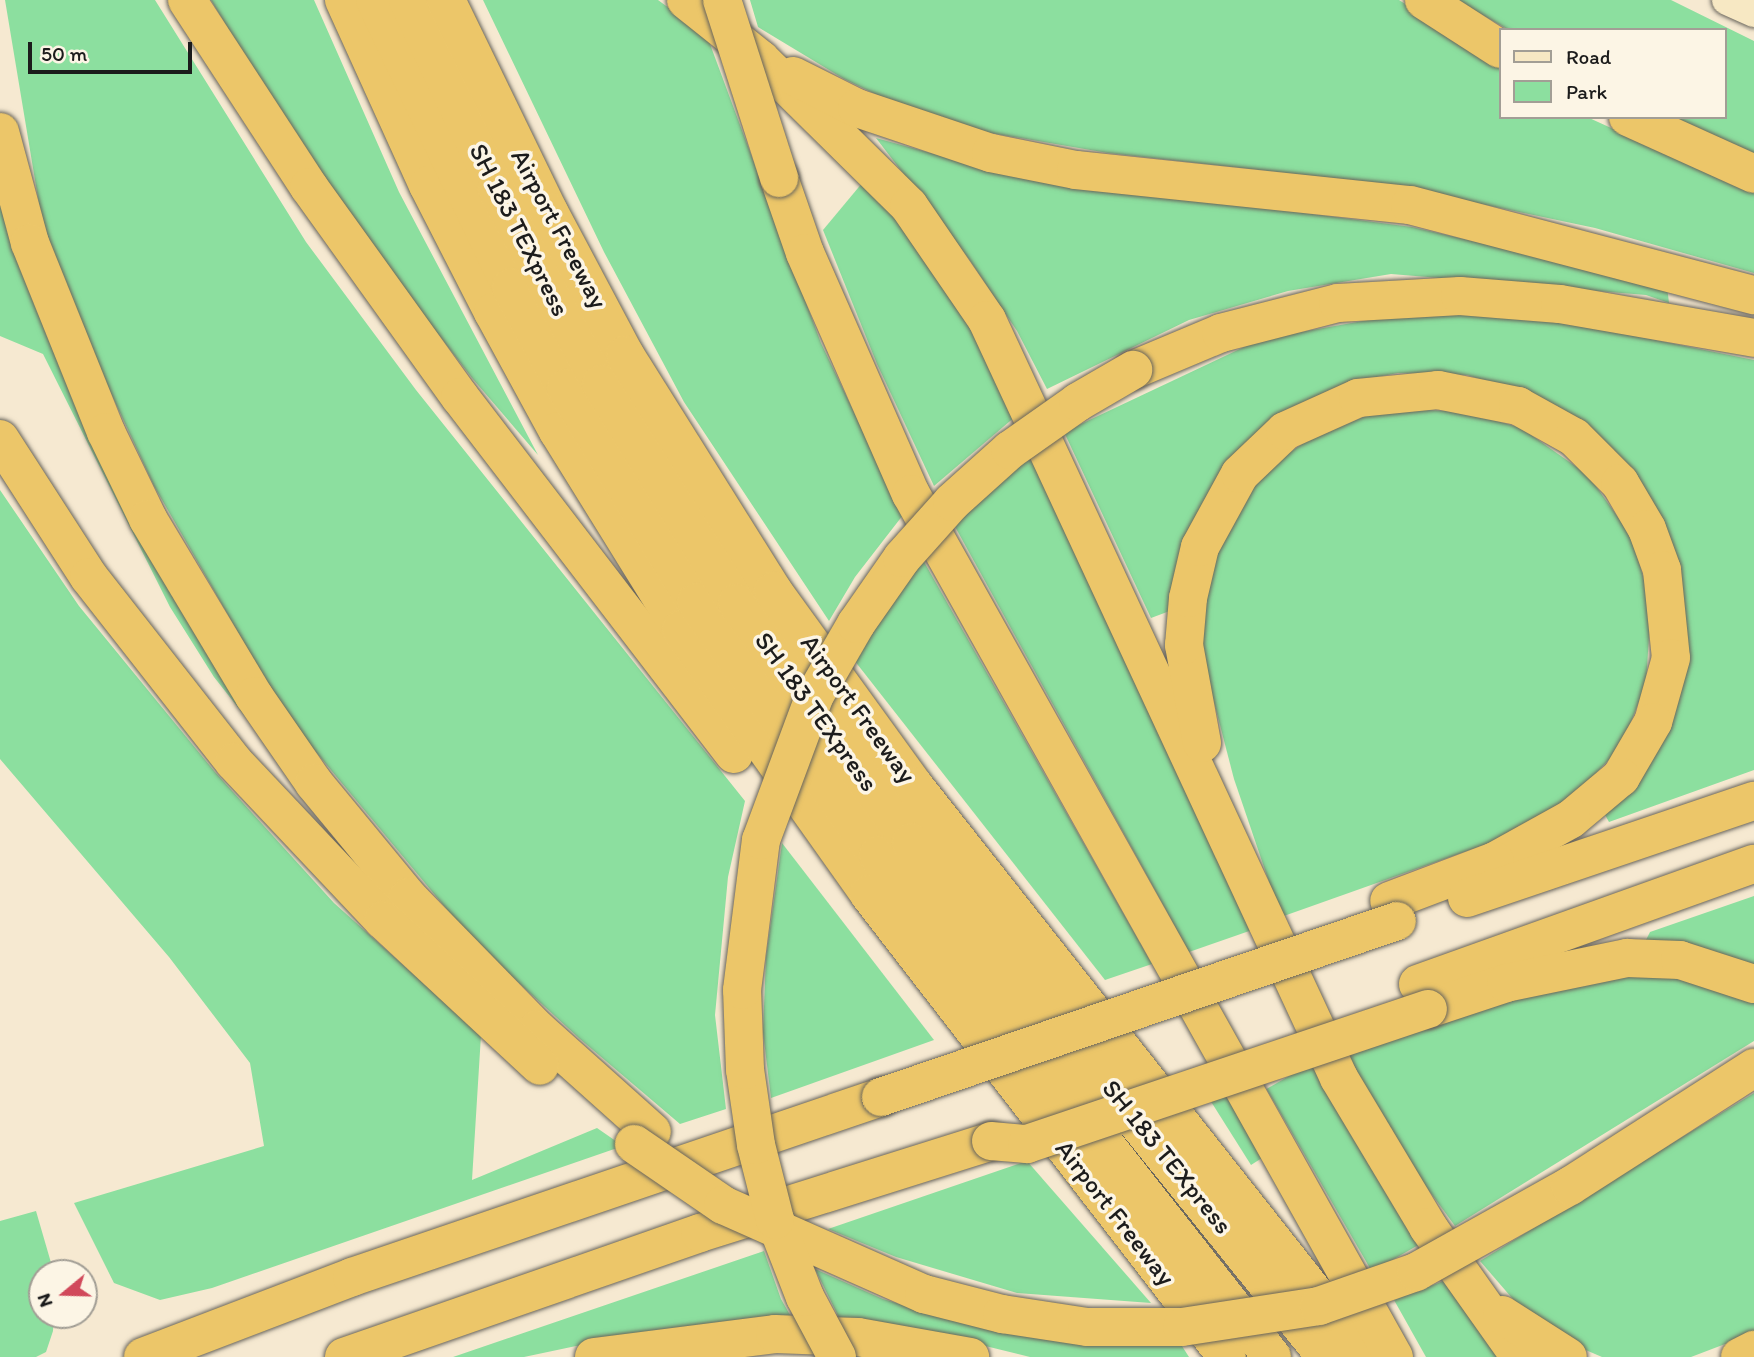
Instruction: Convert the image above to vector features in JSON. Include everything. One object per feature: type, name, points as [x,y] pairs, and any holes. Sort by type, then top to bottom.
[{"type":"highway","points":[[187,0],[309,187],[452,386],[702,710],[802,846],[933,980]]},
{"type":"highway","name":"Airport Freeway","points":[[344,0],[428,185],[558,431],[743,721],[933,980],[1227,1357]]},
{"type":"highway","name":"SH 183 TEXpress","points":[[375,0],[512,288],[629,496],[783,726],[1272,1357]]},
{"type":"highway","name":"SH 183 TEXpress","points":[[408,0],[497,189],[575,336],[737,603],[911,842],[1326,1357]]},
{"type":"highway","name":"Airport Freeway","points":[[446,0],[543,201],[619,343],[773,591],[915,787],[1365,1357]]},
{"type":"highway","points":[[686,0],[760,60],[909,206],[987,320],[1339,1078],[1383,1156],[1520,1357]]},
{"type":"highway","points":[[722,0],[779,178],[831,316],[911,494],[1394,1357]]},
{"type":"highway","points":[[1424,0],[1498,48]]},
{"type":"highway","points":[[760,60],[857,108],[990,153],[1076,170],[1410,205],[1754,295]]},
{"type":"highway","points":[[1632,119],[1754,174]]},
{"type":"highway","points":[[0,132],[30,243],[65,340],[148,519],[198,607],[314,783],[525,1036],[634,1144],[723,1205],[924,1294],[1002,1314],[1116,1328],[1182,1328],[1254,1319],[1349,1297],[1448,1257],[1754,1068]]},
{"type":"highway","points":[[836,1357],[805,1297],[775,1220],[756,1144],[747,1083],[742,990],[761,840],[815,695],[856,624],[902,558],[952,502],[1010,450],[1078,402],[1133,370],[1221,333],[1338,303],[1460,296],[1560,304],[1754,338]]},
{"type":"highway","points":[[143,1357],[352,1277],[1228,979],[1393,911],[1533,844],[1597,801],[1639,751],[1665,691],[1671,658],[1670,616],[1662,570],[1636,506],[1620,482],[1574,437],[1518,407],[1438,390],[1358,398],[1285,431],[1240,474],[1200,547],[1188,598],[1184,645],[1192,705],[1231,843]]},
{"type":"highway","points":[[0,439],[89,577],[234,762],[383,920],[525,1036]]},
{"type":"highway","points":[[1393,911],[1754,801]]},
{"type":"highway","points":[[344,1357],[700,1233],[991,1141],[1423,997],[1754,864]]},
{"type":"highway","points":[[1423,997],[1627,958],[1680,960],[1754,984]]},
{"type":"highway","points":[[1470,1287],[1545,1346],[1568,1357]]},
{"type":"highway","points":[[594,1357],[775,1334],[858,1337],[970,1357]]},
{"type":"highway","points":[[1740,1357],[1754,1350]]},
{"type":"main road","points":[[1727,0],[1754,12]]},
{"type":"green space","points":[[5,0],[155,0],[306,242],[416,390],[745,801],[728,877],[715,1015],[726,1109],[680,1124],[580,1039],[474,942],[286,716],[154,486],[64,292],[40,210]]},
{"type":"green space","points":[[211,0],[314,0],[399,192],[538,455],[472,378],[377,255],[280,116]]},
{"type":"green space","points":[[483,0],[658,0],[707,36],[821,343],[903,515],[855,577],[829,621],[684,402],[604,252]]},
{"type":"green space","points":[[750,0],[1399,0],[1498,65],[1498,119],[1591,119],[1754,193],[1754,273],[1595,228],[1392,185],[1108,153],[985,132],[896,104],[844,79],[758,27]]},
{"type":"green space","points":[[1456,0],[1671,0],[1754,41],[1754,154],[1678,119],[1726,119],[1726,28],[1505,28]]},
{"type":"green space","points":[[876,138],[1007,174],[1412,227],[1667,286],[1669,303],[1646,295],[1391,274],[1288,291],[1189,320],[1047,389],[1017,331],[969,259]]},
{"type":"green space","points":[[863,182],[874,182],[1023,410],[934,486],[877,364],[823,230]]},
{"type":"green space","points":[[0,198],[143,546],[255,729],[214,677],[170,607],[43,354],[0,336]]},
{"type":"green space","points":[[1527,314],[1754,360],[1754,770],[1609,822],[1604,813],[1647,764],[1668,544],[1502,386],[1467,375],[1398,373],[1350,382],[1291,411],[1175,609],[1151,618],[1064,432],[1261,339],[1391,316]]},
{"type":"green space","points":[[1385,408],[1466,412],[1521,428],[1588,475],[1632,537],[1651,605],[1646,684],[1621,747],[1579,791],[1512,835],[1281,917],[1234,779],[1201,652],[1203,597],[1225,530],[1263,471],[1308,440]]},
{"type":"green space","points":[[1038,450],[1255,929],[1189,952],[953,523]]},
{"type":"green space","points":[[0,490],[79,606],[215,772],[334,903],[481,1035],[472,1180],[597,1128],[623,1146],[212,1288],[160,1300],[114,1283],[74,1203],[264,1146],[250,1063],[169,957],[0,759]]},
{"type":"green space","points":[[923,560],[1152,964],[1105,980],[854,660]]},
{"type":"green space","points":[[782,843],[934,1040],[771,1098],[763,1032],[766,957]]},
{"type":"green space","points":[[1754,896],[1754,969],[1645,942],[1650,932]]},
{"type":"green space","points":[[1671,976],[1754,1003],[1754,1041],[1455,1226],[1419,1177],[1344,1052],[1485,1004],[1627,977]]},
{"type":"green space","points":[[1315,1061],[1420,1244],[1372,1272],[1267,1089]]},
{"type":"green space","points":[[1754,1093],[1754,1333],[1691,1357],[1602,1357],[1560,1339],[1530,1319],[1480,1261]]},
{"type":"green space","points":[[1225,1094],[1262,1158],[1251,1165],[1210,1100]]},
{"type":"green space","points":[[1027,1161],[1151,1303],[1017,1293],[896,1257],[828,1229]]},
{"type":"green space","points":[[36,1211],[50,1259],[28,1259],[28,1329],[53,1329],[46,1352],[36,1357],[0,1357],[0,1221]]},
{"type":"green space","points":[[764,1251],[781,1299],[794,1322],[576,1346],[524,1357],[453,1357]]},
{"type":"green space","points":[[815,1269],[883,1299],[959,1322],[1180,1343],[1189,1357],[1030,1357],[912,1328],[844,1328]]},
{"type":"green space","points":[[1446,1280],[1506,1357],[1426,1357],[1394,1300]]}]
